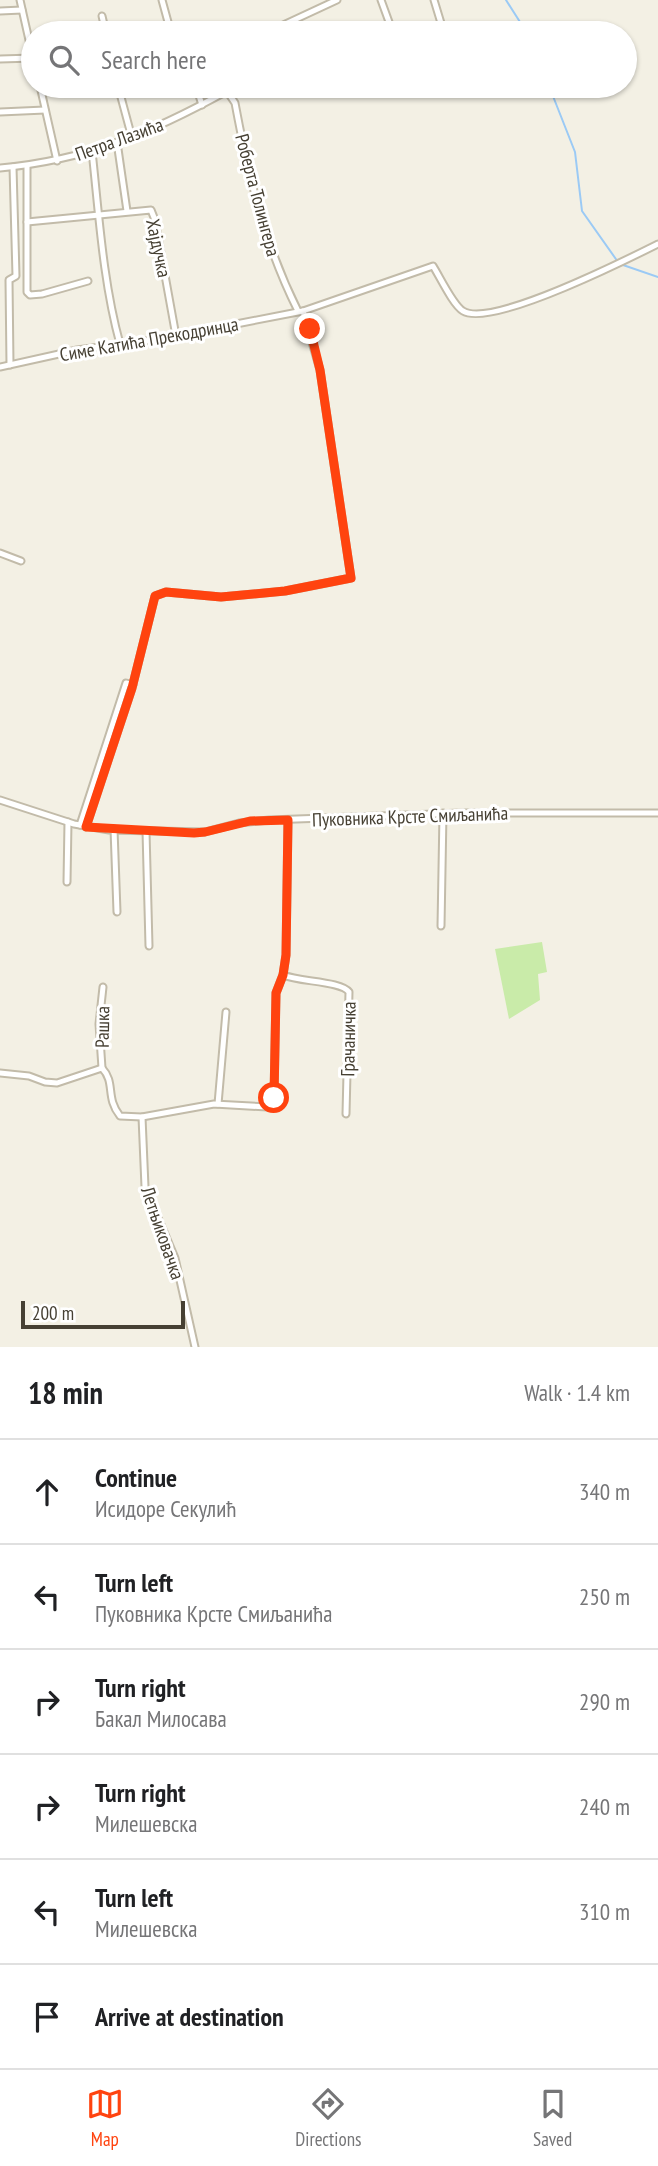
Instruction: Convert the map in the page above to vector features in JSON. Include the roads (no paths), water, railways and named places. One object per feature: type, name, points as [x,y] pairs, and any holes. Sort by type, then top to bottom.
[{"type":"street","points":[[20,0],[25,21]]},
{"type":"street","points":[[162,0],[168,21]]},
{"type":"street","points":[[292,21],[337,0]]},
{"type":"street","points":[[381,0],[389,21]]},
{"type":"street","points":[[434,0],[440,21]]},
{"type":"street","points":[[0,11],[22,10]]},
{"type":"street","points":[[102,16],[103,21]]},
{"type":"street","points":[[0,60],[21,59]]},
{"type":"street","points":[[42,98],[57,161]]},
{"type":"street","points":[[121,98],[132,138]]},
{"type":"street","points":[[200,98],[202,104]]},
{"type":"street","name":"Петра Лазића","points":[[0,168],[57,161],[132,138],[212,98]]},
{"type":"street","name":"Роберта Толингера","points":[[83,826],[126,682],[133,685],[155,596],[166,592],[221,597],[285,591],[351,578],[320,370],[301,311],[281,276],[266,236],[232,98]]},
{"type":"street","points":[[0,112],[45,110]]},
{"type":"street","name":"Хајдучка","points":[[117,142],[127,211],[148,209],[153,215],[176,336]]},
{"type":"street","points":[[92,151],[112,315],[120,344]]},
{"type":"street","points":[[27,166],[27,292],[30,295],[42,294],[88,281]]},
{"type":"street","points":[[10,365],[9,280],[16,276],[13,167]]},
{"type":"street","points":[[27,222],[127,211]]},
{"type":"street","points":[[301,311],[433,266],[461,310],[474,315],[533,301],[609,269],[658,244]]},
{"type":"street","name":"Симе Катића Прекодринца","points":[[0,367],[77,350],[176,336],[301,311]]},
{"type":"street","points":[[0,553],[21,561]]},
{"type":"street","name":"Пуковника Крсте Смиљанића","points":[[0,800],[83,826],[146,831],[205,832],[250,821],[443,813],[658,813]]},
{"type":"street","points":[[441,926],[443,813]]},
{"type":"street","points":[[142,1117],[218,1104],[267,1107],[274,1098],[276,993],[283,975],[286,955],[288,820]]},
{"type":"street","points":[[67,881],[68,822]]},
{"type":"street","points":[[114,830],[117,912]]},
{"type":"street","points":[[146,831],[149,946]]},
{"type":"street","name":"Грачаничка","points":[[283,975],[305,982],[341,985],[349,992],[346,1114]]},
{"type":"street","name":"Рашка","points":[[103,987],[99,1024],[102,1068],[109,1075],[112,1106],[120,1116],[142,1117]]},
{"type":"street","points":[[218,1104],[226,1012]]},
{"type":"street","points":[[0,1073],[57,1083],[102,1068]]},
{"type":"street","name":"Летњиковачка","points":[[142,1117],[145,1187],[176,1258],[195,1347]]},
{"type":"waterway","points":[[506,0],[519,21]]},
{"type":"waterway","points":[[554,98],[575,152],[582,211],[618,262]]},
{"type":"waterway","points":[[623,265],[658,277]]}]
